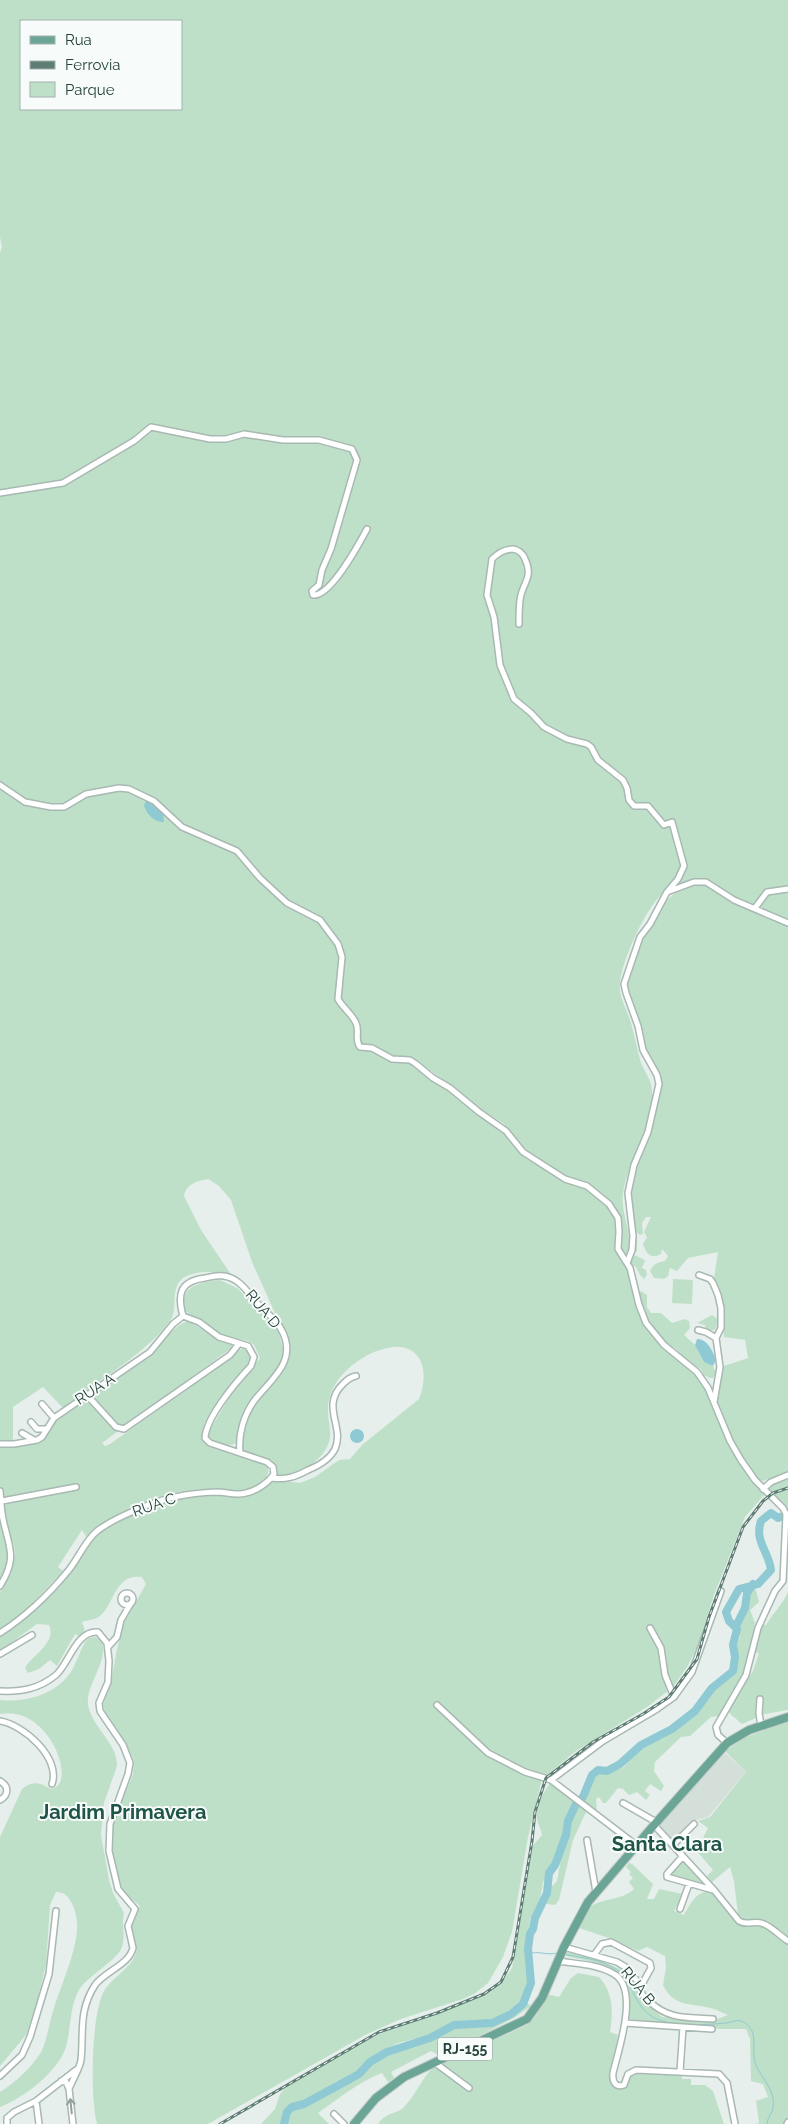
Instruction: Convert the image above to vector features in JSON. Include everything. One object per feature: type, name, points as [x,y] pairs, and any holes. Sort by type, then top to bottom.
[{"type":"main road","name":"RJ-155","points":[[354,2124],[376,2098],[394,2084],[434,2062],[527,2019],[542,1998],[582,1911],[636,1845],[727,1743],[740,1734],[788,1717]]},
{"type":"street","points":[[0,492],[63,483],[134,441],[151,427],[220,440],[244,434],[283,440],[319,440],[352,449],[358,460],[331,549],[323,566],[319,585],[312,590],[313,595],[317,596],[330,587],[367,529]]},
{"type":"street","points":[[519,624],[520,598],[529,576],[528,568],[523,555],[517,550],[502,551],[492,559],[487,590],[488,600],[494,616],[500,665],[512,696],[516,702],[544,727],[560,736],[591,747],[598,760],[623,780],[627,788],[629,800],[634,806],[646,806],[661,824],[666,825],[672,822],[684,866],[678,879],[666,892],[650,924],[640,937],[624,984],[638,1026],[643,1050],[657,1075],[659,1084],[648,1132],[634,1165],[628,1193],[633,1236],[632,1250],[627,1263]]},
{"type":"street","points":[[0,785],[25,802],[51,807],[70,805],[83,796],[92,793],[119,788],[129,789],[154,801],[182,827],[237,851],[260,878],[287,903],[317,917],[335,939],[342,957],[338,999],[356,1023],[358,1028],[356,1041],[360,1047],[375,1049],[392,1058],[410,1060],[506,1131],[523,1152],[531,1158],[565,1179],[583,1184],[597,1193],[616,1214],[620,1231],[618,1249],[632,1273],[639,1305],[646,1323],[664,1345],[697,1372],[708,1388],[734,1450],[763,1489],[783,1508],[786,1514],[783,1581],[775,1591],[758,1628],[746,1675],[716,1727],[718,1735],[727,1743]]},
{"type":"street","points":[[666,892],[694,882],[703,881],[714,885],[734,900],[788,923]]},
{"type":"street","points":[[755,908],[767,892],[788,889]]},
{"type":"street","points":[[699,1275],[710,1279],[718,1295],[721,1328],[716,1338],[720,1367],[714,1398],[715,1404]]},
{"type":"street","name":"RUA D","points":[[183,1316],[180,1295],[188,1284],[198,1279],[216,1276],[232,1278],[240,1281],[277,1323],[284,1335],[286,1349],[284,1362],[277,1376],[255,1401],[245,1418],[240,1435],[240,1452]]},
{"type":"street","points":[[183,1316],[199,1322],[219,1337],[251,1349],[253,1361],[221,1403],[204,1435],[210,1443],[272,1464],[274,1470],[272,1478],[291,1478],[300,1475],[320,1464],[334,1450],[336,1436],[332,1409],[334,1398],[340,1387],[351,1377],[356,1376]]},
{"type":"street","name":"RUA A","points":[[37,1440],[42,1437],[54,1418],[86,1394],[150,1352],[173,1324],[183,1316]]},
{"type":"street","points":[[698,1330],[716,1338]]},
{"type":"street","points":[[86,1394],[116,1427],[124,1428],[152,1411],[230,1355],[238,1345]]},
{"type":"street","points":[[42,1404],[54,1418]]},
{"type":"street","points":[[31,1422],[37,1429],[47,1429]]},
{"type":"street","points":[[22,1433],[37,1440]]},
{"type":"street","points":[[0,1444],[14,1444],[37,1440]]},
{"type":"street","points":[[763,1489],[771,1482],[788,1476]]},
{"type":"street","name":"RUA C","points":[[0,1632],[26,1613],[60,1580],[97,1531],[112,1522],[142,1507],[181,1495],[217,1492],[248,1493],[272,1478]]},
{"type":"street","points":[[2,1501],[76,1487]]},
{"type":"street","points":[[0,1491],[3,1521],[12,1551],[8,1570],[0,1586]]},
{"type":"street","points":[[551,1780],[603,1741],[674,1697],[692,1672],[721,1591]]},
{"type":"street","points":[[108,1646],[117,1637],[121,1620],[131,1603]]},
{"type":"street","points":[[650,1628],[661,1648],[665,1675],[674,1697]]},
{"type":"street","points":[[0,1691],[28,1690],[50,1679],[60,1671],[80,1640],[90,1633],[100,1633],[108,1646],[110,1666],[100,1700],[100,1708],[103,1717],[126,1750],[130,1763],[128,1774],[110,1824],[109,1851],[118,1889],[135,1909],[128,1926],[133,1948],[126,1960],[100,1978],[86,2001],[82,2023],[81,2060],[69,2089]]},
{"type":"street","points":[[0,1654],[32,1635]]},
{"type":"street","points":[[760,1699],[759,1713],[762,1726]]},
{"type":"street","points":[[437,1705],[496,1759],[525,1772],[551,1780],[636,1845]]},
{"type":"street","points":[[0,1721],[18,1727],[38,1745],[52,1766],[54,1777],[52,1784]]},
{"type":"street","points":[[0,1781],[4,1783],[7,1789],[6,1796],[1,1801]]},
{"type":"street","points":[[623,1803],[655,1824],[740,1922],[765,1924],[788,1941]]},
{"type":"street","points":[[673,1845],[694,1824]]},
{"type":"street","points":[[587,1840],[596,1892]]},
{"type":"street","points":[[683,1856],[666,1876],[669,1879],[714,1890]]},
{"type":"street","points":[[680,1908],[689,1884]]},
{"type":"street","points":[[0,2076],[22,2055],[30,2037],[47,1983],[53,1951],[56,1911]]},
{"type":"street","points":[[594,1955],[602,1944],[611,1942],[644,1959],[650,1963],[651,1968],[641,1986]]},
{"type":"street","name":"RUA B","points":[[564,1948],[612,1960],[623,1965],[641,1986],[643,1996],[666,2015],[713,2019]]},
{"type":"street","points":[[558,1961],[592,1966],[606,1970],[618,1977],[626,1996],[625,2023],[612,2075],[616,2084],[619,2086],[624,2085],[628,2074],[635,2070],[719,2074],[727,2083],[735,2124]]},
{"type":"street","points":[[625,2023],[712,2029]]},
{"type":"street","points":[[680,2072],[683,2028]]},
{"type":"street","points":[[434,2062],[469,2088]]},
{"type":"street","points":[[7,2124],[7,2118],[10,2114],[36,2101],[76,2070]]},
{"type":"street","points":[[61,2081],[66,2082],[69,2089],[73,2124]]},
{"type":"street","points":[[36,2101],[39,2124]]},
{"type":"street","points":[[334,2114],[344,2124]]},
{"type":"shaded area","points":[[723,1751],[746,1772],[708,1817],[696,1820],[674,1842],[657,1824]]},
{"type":"green space","points":[[0,0],[788,0],[788,921],[738,899],[711,881],[699,879],[677,885],[664,892],[657,899],[634,938],[623,968],[620,990],[641,1063],[650,1080],[652,1091],[649,1118],[630,1168],[623,1193],[629,1235],[629,1251],[626,1260],[620,1251],[622,1231],[618,1214],[605,1197],[590,1185],[568,1177],[531,1155],[503,1123],[473,1104],[451,1085],[417,1061],[391,1055],[376,1047],[359,1044],[360,1026],[340,996],[344,952],[327,924],[318,916],[280,894],[236,848],[185,825],[158,801],[127,786],[122,785],[89,790],[66,804],[59,805],[27,800],[0,783],[0,253],[2,247],[0,237]]},
{"type":"green space","points":[[0,789],[23,804],[56,809],[71,807],[86,797],[126,790],[149,800],[176,824],[234,851],[287,904],[316,918],[335,940],[340,958],[336,995],[356,1027],[356,1043],[358,1048],[377,1053],[392,1061],[410,1063],[500,1129],[526,1159],[564,1181],[582,1186],[592,1192],[609,1209],[617,1224],[617,1252],[628,1268],[643,1321],[695,1373],[704,1385],[736,1456],[764,1495],[745,1517],[714,1595],[697,1648],[673,1687],[647,1707],[576,1751],[542,1779],[528,1837],[512,1932],[503,1957],[488,1983],[474,1994],[463,1999],[401,2019],[367,2034],[208,2124],[97,2124],[93,2095],[93,2056],[96,2018],[107,1986],[134,1959],[137,1949],[132,1924],[140,1906],[121,1887],[111,1845],[112,1825],[133,1774],[134,1761],[127,1745],[105,1713],[103,1704],[111,1683],[124,1623],[146,1584],[142,1577],[133,1577],[121,1584],[100,1616],[82,1622],[85,1631],[79,1636],[75,1634],[57,1666],[50,1660],[39,1669],[28,1673],[25,1668],[47,1643],[51,1631],[49,1625],[37,1624],[0,1651],[0,1635],[70,1574],[88,1545],[99,1533],[144,1508],[184,1497],[258,1491],[273,1480],[300,1483],[315,1477],[339,1460],[350,1459],[362,1445],[419,1399],[424,1378],[422,1364],[419,1358],[408,1349],[395,1347],[365,1356],[349,1368],[336,1383],[329,1401],[330,1434],[326,1449],[307,1468],[299,1472],[283,1476],[275,1475],[274,1466],[271,1462],[243,1451],[241,1438],[244,1424],[251,1411],[280,1371],[287,1357],[288,1342],[252,1262],[231,1200],[219,1186],[208,1179],[196,1182],[190,1186],[184,1196],[201,1230],[232,1276],[207,1272],[188,1275],[183,1278],[176,1288],[173,1316],[147,1346],[63,1408],[43,1387],[13,1407],[13,1440],[0,1441]]},
{"type":"green space","points":[[697,885],[709,886],[788,926],[788,1471],[763,1481],[749,1470],[742,1459],[722,1421],[716,1402],[716,1389],[721,1367],[748,1358],[745,1340],[724,1337],[722,1299],[714,1278],[718,1252],[688,1258],[677,1271],[670,1268],[668,1276],[664,1279],[654,1278],[650,1271],[651,1268],[665,1261],[668,1256],[662,1249],[661,1254],[657,1256],[651,1256],[647,1253],[643,1244],[647,1237],[644,1232],[651,1217],[646,1217],[642,1223],[643,1234],[640,1235],[634,1231],[629,1199],[636,1165],[652,1125],[662,1088],[660,1077],[645,1047],[626,982],[641,939],[665,902],[674,894]]},
{"type":"green space","points":[[634,1233],[637,1237],[637,1252],[635,1251],[634,1255],[645,1261],[642,1268],[646,1270],[647,1275],[644,1279],[636,1267],[628,1262]]},
{"type":"green space","points":[[673,1279],[693,1280],[692,1304],[672,1303]]},
{"type":"green space","points":[[220,1280],[237,1288],[274,1324],[279,1334],[283,1356],[278,1369],[241,1421],[236,1443],[228,1445],[210,1440],[205,1443],[209,1447],[266,1464],[268,1474],[266,1478],[258,1486],[244,1492],[209,1489],[176,1492],[128,1509],[87,1538],[82,1530],[58,1567],[63,1571],[21,1615],[0,1630],[0,1592],[11,1574],[15,1554],[14,1545],[5,1519],[3,1503],[78,1490],[78,1486],[2,1500],[0,1446],[12,1446],[37,1441],[59,1416],[146,1358],[172,1331],[189,1321],[217,1339],[234,1346],[102,1443],[105,1446],[110,1444],[188,1389],[238,1350],[244,1348],[250,1355],[248,1364],[204,1424],[205,1430],[211,1428],[227,1401],[260,1358],[254,1345],[248,1341],[222,1335],[185,1311],[185,1296],[188,1291],[199,1284]]},
{"type":"green space","points":[[641,1291],[647,1295],[647,1307],[651,1313],[661,1313],[672,1323],[685,1319],[689,1321],[690,1328],[684,1335],[695,1345],[704,1362],[713,1366],[716,1373],[713,1378],[704,1375],[701,1369],[687,1361],[675,1348],[667,1345],[646,1320],[638,1294]]},
{"type":"green space","points":[[712,1315],[719,1320],[715,1330],[706,1330],[705,1325],[697,1323]]},
{"type":"green space","points":[[788,1478],[788,1517],[785,1507],[765,1488]]},
{"type":"green space","points":[[0,1517],[5,1535],[7,1557],[0,1583]]},
{"type":"green space","points":[[755,1587],[759,1602],[750,1610],[755,1623],[744,1676],[720,1716],[711,1717],[690,1736],[681,1737],[655,1762],[654,1771],[664,1786],[661,1791],[650,1784],[645,1791],[650,1795],[646,1800],[637,1792],[629,1795],[623,1789],[618,1788],[606,1803],[603,1803],[599,1797],[596,1799],[597,1812],[583,1802],[592,1779],[600,1773],[611,1772],[624,1767],[642,1746],[652,1740],[662,1739],[692,1718],[714,1689],[733,1675],[736,1664],[736,1647],[740,1637],[737,1625],[745,1611],[746,1599],[751,1588]]},
{"type":"green space","points":[[788,1592],[788,1710],[765,1714],[742,1724],[728,1712],[753,1671],[759,1653],[752,1652],[762,1624],[766,1625]]},
{"type":"green space","points":[[95,1637],[101,1640],[103,1648],[100,1664],[90,1688],[88,1704],[94,1720],[109,1742],[116,1758],[117,1766],[104,1803],[101,1835],[109,1880],[113,1893],[124,1913],[123,1943],[114,1958],[83,1984],[79,1990],[72,2009],[67,2043],[58,2063],[30,2090],[0,2107],[0,2092],[28,2069],[41,2052],[72,1954],[77,1923],[72,1903],[63,1893],[56,1892],[50,1905],[46,1964],[37,2003],[26,2035],[0,2066],[0,1837],[22,1789],[30,1784],[37,1783],[51,1789],[59,1784],[62,1774],[60,1761],[54,1746],[45,1732],[33,1721],[17,1714],[0,1714],[0,1700],[20,1700],[50,1691],[66,1678],[72,1670],[85,1642],[89,1638]]},
{"type":"green space","points":[[788,1721],[788,1937],[768,1921],[744,1920],[738,1915],[734,1881],[730,1867],[712,1882],[707,1876],[713,1870],[695,1849],[708,1828],[698,1821],[710,1817],[746,1772],[725,1751],[744,1738]]},
{"type":"green space","points":[[551,1782],[576,1802],[567,1817],[562,1843],[543,1882],[540,1900],[530,1919],[528,1985],[526,1994],[519,2003],[496,2020],[457,2021],[426,2036],[398,2043],[369,2059],[360,2071],[337,2085],[288,2108],[284,2114],[285,2119],[282,2124],[261,2124],[275,2109],[280,2094],[285,2088],[316,2068],[379,2034],[430,2017],[488,1993],[501,1983],[512,1968],[532,1847],[542,1835],[537,1819],[537,1810]]},
{"type":"green space","points":[[580,1804],[586,1809],[586,1812],[573,1840],[559,1900],[555,1905],[547,1904],[546,1900],[551,1887],[557,1881],[571,1821]]},
{"type":"green space","points":[[683,1856],[711,1889],[667,1875]]},
{"type":"green space","points":[[629,1863],[653,1884],[647,1899],[654,1899],[659,1889],[683,1894],[674,1911],[684,1915],[695,1898],[703,1893],[714,1892],[739,1924],[745,1927],[763,1926],[788,1944],[788,2116],[785,2124],[756,2124],[759,2123],[756,2101],[768,2097],[763,2084],[751,2081],[750,2039],[746,2029],[720,2029],[628,2019],[629,1991],[619,1973],[593,1962],[566,1956],[567,1952],[596,1959],[620,1969],[642,1998],[662,2017],[712,2021],[728,2015],[714,2009],[685,2003],[673,1998],[663,1985],[666,1967],[665,1956],[647,1947],[638,1951],[612,1939],[579,1928],[584,1914],[591,1906],[623,1896],[634,1889],[629,1882],[633,1878],[629,1874],[631,1872],[626,1867]]},
{"type":"green space","points":[[578,1973],[599,1977],[610,1996],[612,2018],[610,2032],[618,2035],[612,2070],[615,2087],[620,2089],[625,2087],[629,2077],[633,2074],[682,2075],[682,2079],[691,2079],[691,2085],[705,2085],[713,2091],[724,2124],[378,2124],[388,2115],[404,2107],[433,2068],[527,2025],[536,2016],[546,1994],[559,1997],[571,1978]]},
{"type":"green space","points":[[531,1993],[527,2003],[531,2006],[514,2018],[458,2047],[446,2047],[445,2053],[440,2056],[431,2051],[391,2072],[394,2078],[388,2082],[382,2073],[357,2085],[318,2113],[329,2124],[286,2124],[290,2113],[295,2109],[305,2107],[363,2072],[370,2064],[397,2052],[431,2041],[453,2027],[499,2023],[518,2012]]},
{"type":"water","points":[[146,801],[149,801],[163,814],[164,822],[157,821],[149,815],[144,805]]},
{"type":"water","points":[[697,1339],[704,1341],[712,1350],[716,1360],[713,1366],[704,1362],[695,1345]]},
{"type":"water","points":[[357,1429],[362,1431],[364,1436],[362,1441],[357,1443],[352,1441],[350,1436],[352,1431]]},
{"type":"waterway","points":[[284,2124],[287,2112],[292,2107],[304,2104],[359,2074],[370,2062],[387,2052],[430,2038],[454,2025],[492,2023],[511,2014],[523,2004],[531,1983],[528,1949],[530,1934],[535,1918],[547,1893],[549,1873],[555,1865],[566,1835],[568,1821],[576,1804],[583,1797],[592,1775],[598,1770],[607,1771],[620,1764],[641,1745],[672,1729],[695,1711],[712,1688],[733,1671],[735,1657],[733,1645],[737,1629],[729,1621],[726,1612],[739,1589],[758,1584],[771,1570],[759,1535],[761,1521],[771,1513],[778,1518],[783,1516],[788,1519]]},
{"type":"waterway","points":[[736,1626],[745,1608],[747,1593],[753,1584]]},
{"type":"waterway","points":[[529,1954],[557,1953]]},
{"type":"waterway","points":[[563,1954],[590,1959],[616,1969],[628,1982],[643,2009],[658,2020],[677,2024],[698,2025],[728,2023],[738,2020],[746,2024],[751,2029],[753,2035],[755,2062],[772,2094],[773,2109],[767,2124]]},
{"type":"railway","points":[[220,2124],[379,2032],[437,2013],[484,1994],[501,1982],[513,1957],[535,1812],[546,1778],[593,1742],[669,1697],[697,1659],[709,1617],[743,1527],[763,1501],[773,1493],[788,1488]]},
{"type":"district","name":"Jardim Primavera","points":[[123,1812]]},
{"type":"district","name":"Santa Clara","points":[[667,1844]]}]
